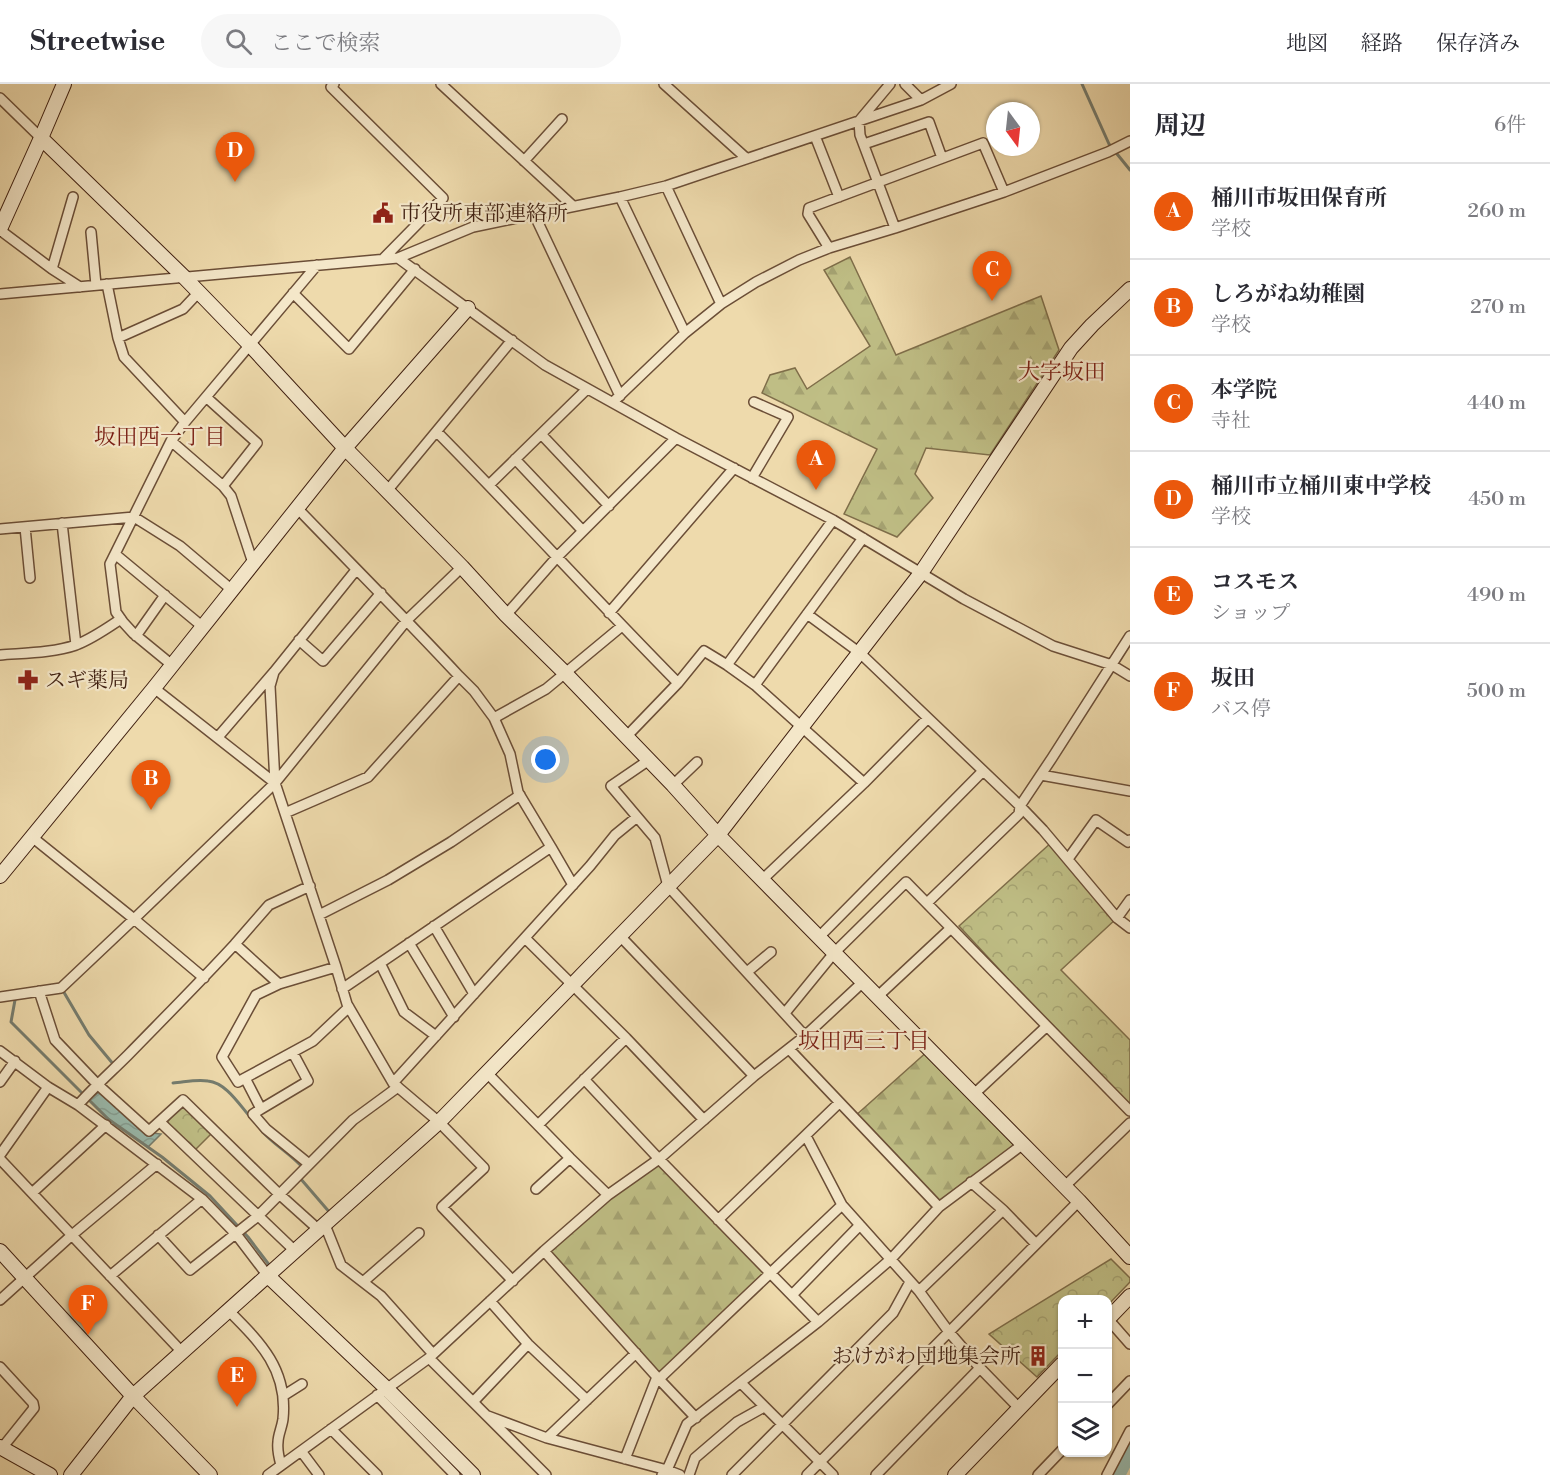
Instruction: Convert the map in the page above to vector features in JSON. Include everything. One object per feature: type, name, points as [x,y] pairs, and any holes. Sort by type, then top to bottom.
[{"type":"street","points":[[64,84],[0,229],[52,269],[80,286]]},
{"type":"street","points":[[334,84],[331,87],[443,198],[384,258]]},
{"type":"street","points":[[664,84],[746,158]]},
{"type":"street","points":[[890,84],[858,121],[860,135],[895,228]]},
{"type":"street","points":[[905,84],[921,100]]},
{"type":"street","points":[[0,294],[398,258],[473,227],[666,186],[921,100],[951,84]]},
{"type":"street","points":[[446,86],[573,206]]},
{"type":"street","points":[[0,98],[199,292],[345,448],[649,760],[718,835],[1064,1186],[1130,1257]]},
{"type":"street","points":[[524,161],[562,119]]},
{"type":"street","points":[[864,144],[929,122],[942,158]]},
{"type":"street","points":[[815,136],[839,197]]},
{"type":"street","points":[[616,399],[685,333],[721,304],[756,282],[829,248],[1004,192],[1108,152],[1130,141]]},
{"type":"street","points":[[829,248],[808,214],[809,208],[983,143],[1004,192]]},
{"type":"street","points":[[666,186],[721,304]]},
{"type":"street","points":[[52,269],[73,197]]},
{"type":"street","points":[[620,197],[685,333]]},
{"type":"street","points":[[534,214],[616,399]]},
{"type":"street","points":[[91,232],[96,285]]},
{"type":"street","points":[[398,258],[545,365],[587,389],[616,399],[676,438],[833,520],[964,599],[1053,646],[1112,665],[1130,676]]},
{"type":"street","points":[[172,665],[136,636],[116,612],[110,564],[171,441],[317,265]]},
{"type":"street","points":[[293,293],[349,349],[415,269]]},
{"type":"street","points":[[107,284],[124,357],[185,422]]},
{"type":"street","points":[[70,1475],[133,1396],[439,1122],[718,835],[921,573],[1071,348],[1130,289]]},
{"type":"street","points":[[118,338],[183,309],[199,292]]},
{"type":"street","points":[[0,876],[154,688],[345,448],[468,308]]},
{"type":"street","points":[[387,491],[512,340]]},
{"type":"street","points":[[489,485],[587,389]]},
{"type":"street","points":[[206,397],[257,443],[223,486]]},
{"type":"street","points":[[753,478],[788,417],[754,402]]},
{"type":"street","points":[[436,432],[678,683]]},
{"type":"street","points":[[541,434],[609,506]]},
{"type":"street","points":[[506,615],[557,557],[676,438]]},
{"type":"street","points":[[171,441],[223,486],[231,496],[254,563]]},
{"type":"street","points":[[515,459],[583,531]]},
{"type":"street","points":[[609,613],[734,468]]},
{"type":"street","points":[[297,508],[474,691],[494,718],[510,754],[518,792],[573,885]]},
{"type":"street","points":[[0,529],[134,517],[180,546],[232,590]]},
{"type":"street","points":[[727,665],[833,520]]},
{"type":"street","points":[[62,523],[76,645]]},
{"type":"street","points":[[25,527],[30,578]]},
{"type":"street","points":[[755,685],[863,538]]},
{"type":"street","points":[[115,555],[203,627]]},
{"type":"street","points":[[0,997],[61,988],[275,783],[407,620],[462,567]]},
{"type":"street","points":[[218,737],[356,570]]},
{"type":"street","points":[[298,640],[323,661],[381,593]]},
{"type":"street","points":[[136,636],[165,596]]},
{"type":"street","points":[[807,614],[860,653],[1020,806],[1118,918],[1130,928]]},
{"type":"street","points":[[0,655],[64,649],[96,636],[121,619]]},
{"type":"street","points":[[494,718],[546,688],[622,626]]},
{"type":"street","points":[[927,903],[1019,814],[1020,806],[1130,636]]},
{"type":"street","points":[[626,737],[678,683],[704,651],[755,685],[864,783]]},
{"type":"street","points":[[274,672],[270,686],[275,783],[349,1007],[395,1085],[439,1122],[484,1168],[442,1207],[513,1281]]},
{"type":"street","points":[[285,813],[368,777],[459,676]]},
{"type":"street","points":[[154,688],[275,783]]},
{"type":"street","points":[[762,880],[864,783],[928,718]]},
{"type":"street","points":[[649,760],[611,786],[655,838],[668,886],[805,1036]]},
{"type":"street","points":[[673,785],[696,762]]},
{"type":"street","points":[[818,938],[983,771]]},
{"type":"street","points":[[1041,775],[1130,791]]},
{"type":"street","points":[[319,915],[394,876],[520,795]]},
{"type":"street","points":[[158,1235],[190,1270],[258,1216],[353,1120],[395,1085],[615,835],[637,817]]},
{"type":"street","points":[[1068,859],[1096,820],[1128,842],[1130,840]]},
{"type":"street","points":[[32,837],[204,978]]},
{"type":"street","points":[[342,989],[551,847]]},
{"type":"street","points":[[785,1013],[834,953],[906,882],[1130,1111]]},
{"type":"street","points":[[78,1105],[204,978],[269,905],[310,886]]},
{"type":"street","points":[[1118,918],[1130,900]]},
{"type":"street","points":[[434,926],[474,994]]},
{"type":"street","points":[[877,997],[951,927]]},
{"type":"street","points":[[620,936],[754,1076]]},
{"type":"street","points":[[525,938],[626,1038],[704,1120]]},
{"type":"street","points":[[409,943],[454,1017]]},
{"type":"street","points":[[235,944],[279,984]]},
{"type":"street","points":[[747,972],[771,951]]},
{"type":"street","points":[[380,963],[404,1012],[436,1036]]},
{"type":"street","points":[[336,967],[279,984],[256,995],[222,1057],[238,1082],[313,1041],[349,1007]]},
{"type":"street","points":[[268,1475],[431,1356],[608,1195],[659,1159],[754,1076],[805,1036],[863,982]]},
{"type":"street","points":[[39,991],[55,1040],[97,1084],[149,1131],[183,1100],[279,1194],[322,1227],[341,1265],[381,1296],[473,1402],[546,1475]]},
{"type":"street","points":[[973,1095],[1047,1026]]},
{"type":"street","points":[[538,1125],[626,1038]]},
{"type":"street","points":[[789,1049],[939,1207]]},
{"type":"street","points":[[0,1052],[106,1125],[202,1198],[236,1234],[268,1276],[382,1392],[473,1475]]},
{"type":"street","points":[[293,1053],[308,1082],[253,1114],[266,1129],[309,1164]]},
{"type":"street","points":[[0,1082],[15,1061]]},
{"type":"street","points":[[487,1073],[608,1195]]},
{"type":"street","points":[[245,1078],[261,1109]]},
{"type":"street","points":[[584,1079],[819,1322]]},
{"type":"street","points":[[48,1087],[0,1157],[182,1352]]},
{"type":"street","points":[[718,1220],[839,1103]]},
{"type":"street","points":[[160,1122],[295,1251]]},
{"type":"street","points":[[1064,1186],[1130,1123]]},
{"type":"street","points":[[32,1193],[106,1125]]},
{"type":"street","points":[[806,1136],[842,1205],[919,1291],[949,1332],[980,1368],[1019,1408]]},
{"type":"street","points":[[664,1472],[687,1424],[819,1322],[891,1259],[939,1207],[1022,1145]]},
{"type":"street","points":[[536,1189],[570,1158]]},
{"type":"street","points":[[0,1300],[156,1164]]},
{"type":"street","points":[[971,1182],[1003,1210],[1036,1244]]},
{"type":"street","points":[[110,1276],[202,1198]]},
{"type":"street","points":[[807,1475],[1078,1201]]},
{"type":"street","points":[[625,1459],[658,1378],[842,1205]]},
{"type":"street","points":[[919,1291],[1003,1210]]},
{"type":"street","points":[[792,1295],[860,1225]]},
{"type":"street","points":[[363,1282],[419,1233]]},
{"type":"street","points":[[0,1251],[133,1396],[210,1475]]},
{"type":"street","points":[[544,1251],[696,1418]]},
{"type":"street","points":[[732,1475],[893,1313],[910,1282]]},
{"type":"street","points":[[1112,1314],[1130,1296]]},
{"type":"street","points":[[490,1301],[528,1344],[587,1400]]},
{"type":"street","points":[[229,1311],[256,1338],[270,1357],[279,1380],[283,1396],[282,1419],[277,1443],[281,1466]]},
{"type":"street","points":[[1112,1324],[1130,1344]]},
{"type":"street","points":[[473,1402],[528,1344]]},
{"type":"street","points":[[547,1438],[636,1353]]},
{"type":"street","points":[[0,1367],[33,1403],[34,1408],[1,1447],[50,1475]]},
{"type":"street","points":[[876,1475],[980,1368]]},
{"type":"street","points":[[962,1472],[1058,1368]]},
{"type":"street","points":[[1108,1403],[1130,1381]]},
{"type":"street","points":[[741,1383],[833,1475]]},
{"type":"street","points":[[283,1396],[302,1384]]},
{"type":"street","points":[[382,1392],[455,1475]]},
{"type":"street","points":[[689,1475],[695,1458],[737,1422],[765,1407]]},
{"type":"street","points":[[488,1416],[547,1438],[680,1475]]},
{"type":"street","points":[[331,1429],[377,1475]]},
{"type":"street","points":[[1107,1475],[1130,1431]]},
{"type":"street","points":[[301,1451],[319,1475]]},
{"type":"street","points":[[1040,1474],[1058,1454]]},
{"type":"green space","points":[[850,257],[896,355],[1041,296],[1059,350],[990,455],[926,448],[915,474],[933,498],[897,537],[844,514],[877,449],[762,393],[770,375],[795,368],[807,389],[870,346],[824,270]]},
{"type":"green space","points":[[1053,841],[1117,918],[1061,970],[1130,1040],[1130,1110],[959,926]]},
{"type":"green space","points":[[929,1050],[1022,1145],[939,1207],[854,1117]]},
{"type":"green space","points":[[184,1107],[211,1134],[195,1150],[168,1125],[168,1121],[179,1108]]},
{"type":"green space","points":[[659,1159],[771,1273],[659,1379],[544,1251]]},
{"type":"green space","points":[[1111,1259],[1130,1278],[1130,1282],[1112,1301],[1112,1295],[1058,1295],[1058,1355],[1037,1377],[989,1334]]},
{"type":"water","points":[[99,1092],[144,1132],[161,1134],[148,1147],[110,1120],[89,1100]]},
{"type":"waterway","points":[[1082,84],[1109,144],[1130,170]]},
{"type":"waterway","points":[[62,989],[89,1035],[114,1065]]},
{"type":"waterway","points":[[15,1000],[11,1022],[108,1119],[162,1157],[210,1196],[248,1237],[270,1266],[269,1269]]},
{"type":"waterway","points":[[173,1083],[200,1080],[215,1083],[227,1090],[252,1119]]},
{"type":"waterway","points":[[262,1131],[304,1169]]},
{"type":"waterway","points":[[300,1178],[331,1214]]},
{"type":"waterway","points":[[1116,1475],[1130,1448]]},
{"type":"place","name":"桶川市立桶川東中学校","points":[[235,182]]},
{"type":"place","name":"市役所東部連絡所","points":[[383,213]]},
{"type":"place","name":"本学院","points":[[992,301]]},
{"type":"place","name":"桶川市坂田保育所","points":[[816,490]]},
{"type":"place","name":"スギ薬局","points":[[28,680]]},
{"type":"place","name":"しろがね幼稚園","points":[[151,810]]},
{"type":"place","name":"坂田","points":[[88,1335]]},
{"type":"place","name":"おけがわ団地集会所","points":[[1038,1356]]},
{"type":"place","name":"コスモス","points":[[237,1407]]},
{"type":"district","name":"大字坂田","points":[[1062,371]]},
{"type":"district","name":"坂田西一丁目","points":[[160,436]]},
{"type":"district","name":"坂田西三丁目","points":[[864,1040]]}]
